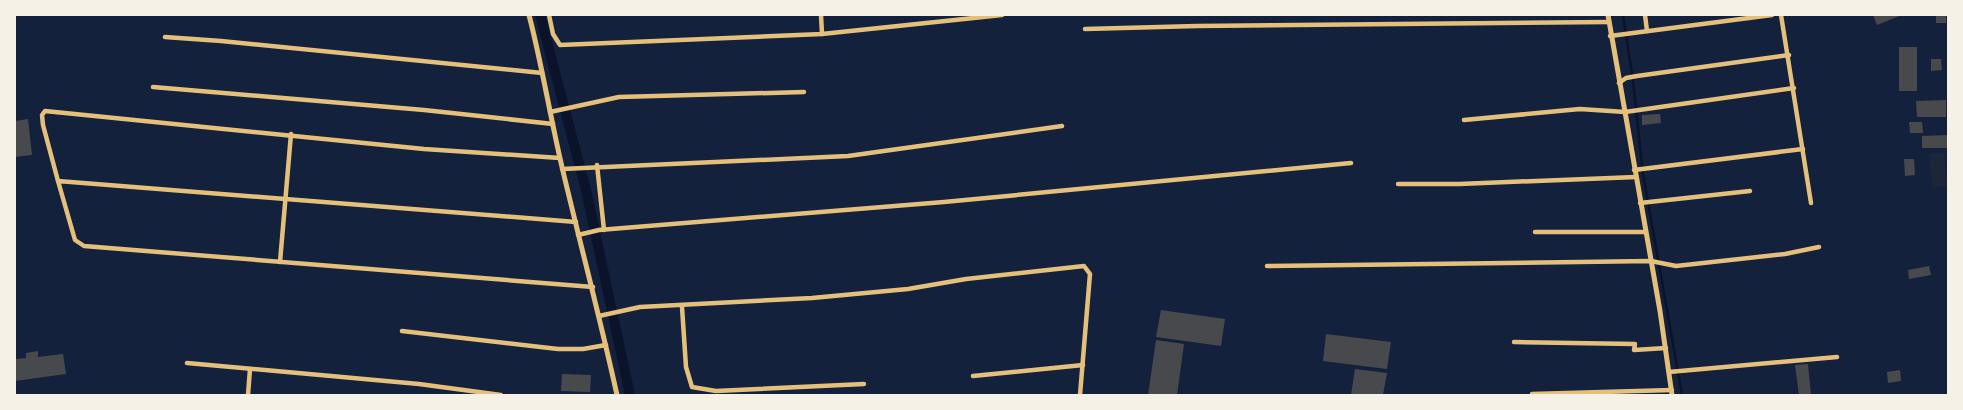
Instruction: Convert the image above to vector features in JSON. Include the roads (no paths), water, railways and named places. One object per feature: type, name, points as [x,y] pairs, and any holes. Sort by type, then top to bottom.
[{"type":"street","points":[[528,15],[562,169],[593,287],[617,395]]},
{"type":"street","points":[[549,15],[553,34],[560,46],[822,34],[1002,15]]},
{"type":"street","points":[[821,15],[822,34]]},
{"type":"street","points":[[1532,394],[1672,393],[1671,372],[1636,177],[1637,169],[1628,111],[1619,83],[1608,15]]},
{"type":"street","points":[[1645,15],[1646,31]]},
{"type":"street","points":[[1610,36],[1772,15]]},
{"type":"street","points":[[1781,15],[1812,203]]},
{"type":"street","points":[[1085,29],[1197,26],[1609,22]]},
{"type":"street","points":[[165,37],[221,40],[542,73]]},
{"type":"street","points":[[1619,83],[1626,78],[1637,76],[1789,55]]},
{"type":"street","points":[[153,87],[424,110],[553,124]]},
{"type":"street","points":[[1464,120],[1580,110],[1628,111],[1794,88]]},
{"type":"street","points":[[550,112],[619,97],[804,92]]},
{"type":"street","points":[[560,158],[415,148],[291,134],[45,111],[42,115],[43,125],[75,240],[84,246],[593,287]]},
{"type":"street","points":[[562,169],[581,166],[848,156],[1062,126]]},
{"type":"street","points":[[280,262],[291,134]]},
{"type":"street","points":[[1637,169],[1803,149]]},
{"type":"street","points":[[578,234],[599,230],[958,200],[1351,163]]},
{"type":"street","points":[[597,166],[604,230]]},
{"type":"street","points":[[1398,184],[1459,184],[1636,177]]},
{"type":"street","points":[[58,181],[576,222]]},
{"type":"street","points":[[1642,203],[1750,191]]},
{"type":"street","points":[[1535,232],[1645,232]]},
{"type":"street","points":[[1267,266],[1651,261],[1676,266],[1785,254],[1819,247]]},
{"type":"street","points":[[599,316],[640,307],[682,307],[899,290],[966,279],[1084,266],[1090,274],[1084,365],[1080,395]]},
{"type":"street","points":[[682,307],[686,367],[692,387],[716,391],[864,384]]},
{"type":"street","points":[[402,331],[558,349],[583,349],[606,345]]},
{"type":"street","points":[[1514,342],[1635,344],[1634,350],[1666,348]]},
{"type":"street","points":[[1671,372],[1837,358]]},
{"type":"street","points":[[187,363],[419,384],[501,395]]},
{"type":"street","points":[[973,376],[1084,365]]},
{"type":"street","points":[[248,395],[250,370]]},
{"type":"waterway","points":[[540,15],[586,190],[630,395]]},
{"type":"waterway","points":[[1623,15],[1633,81],[1643,174],[1682,395]]}]
